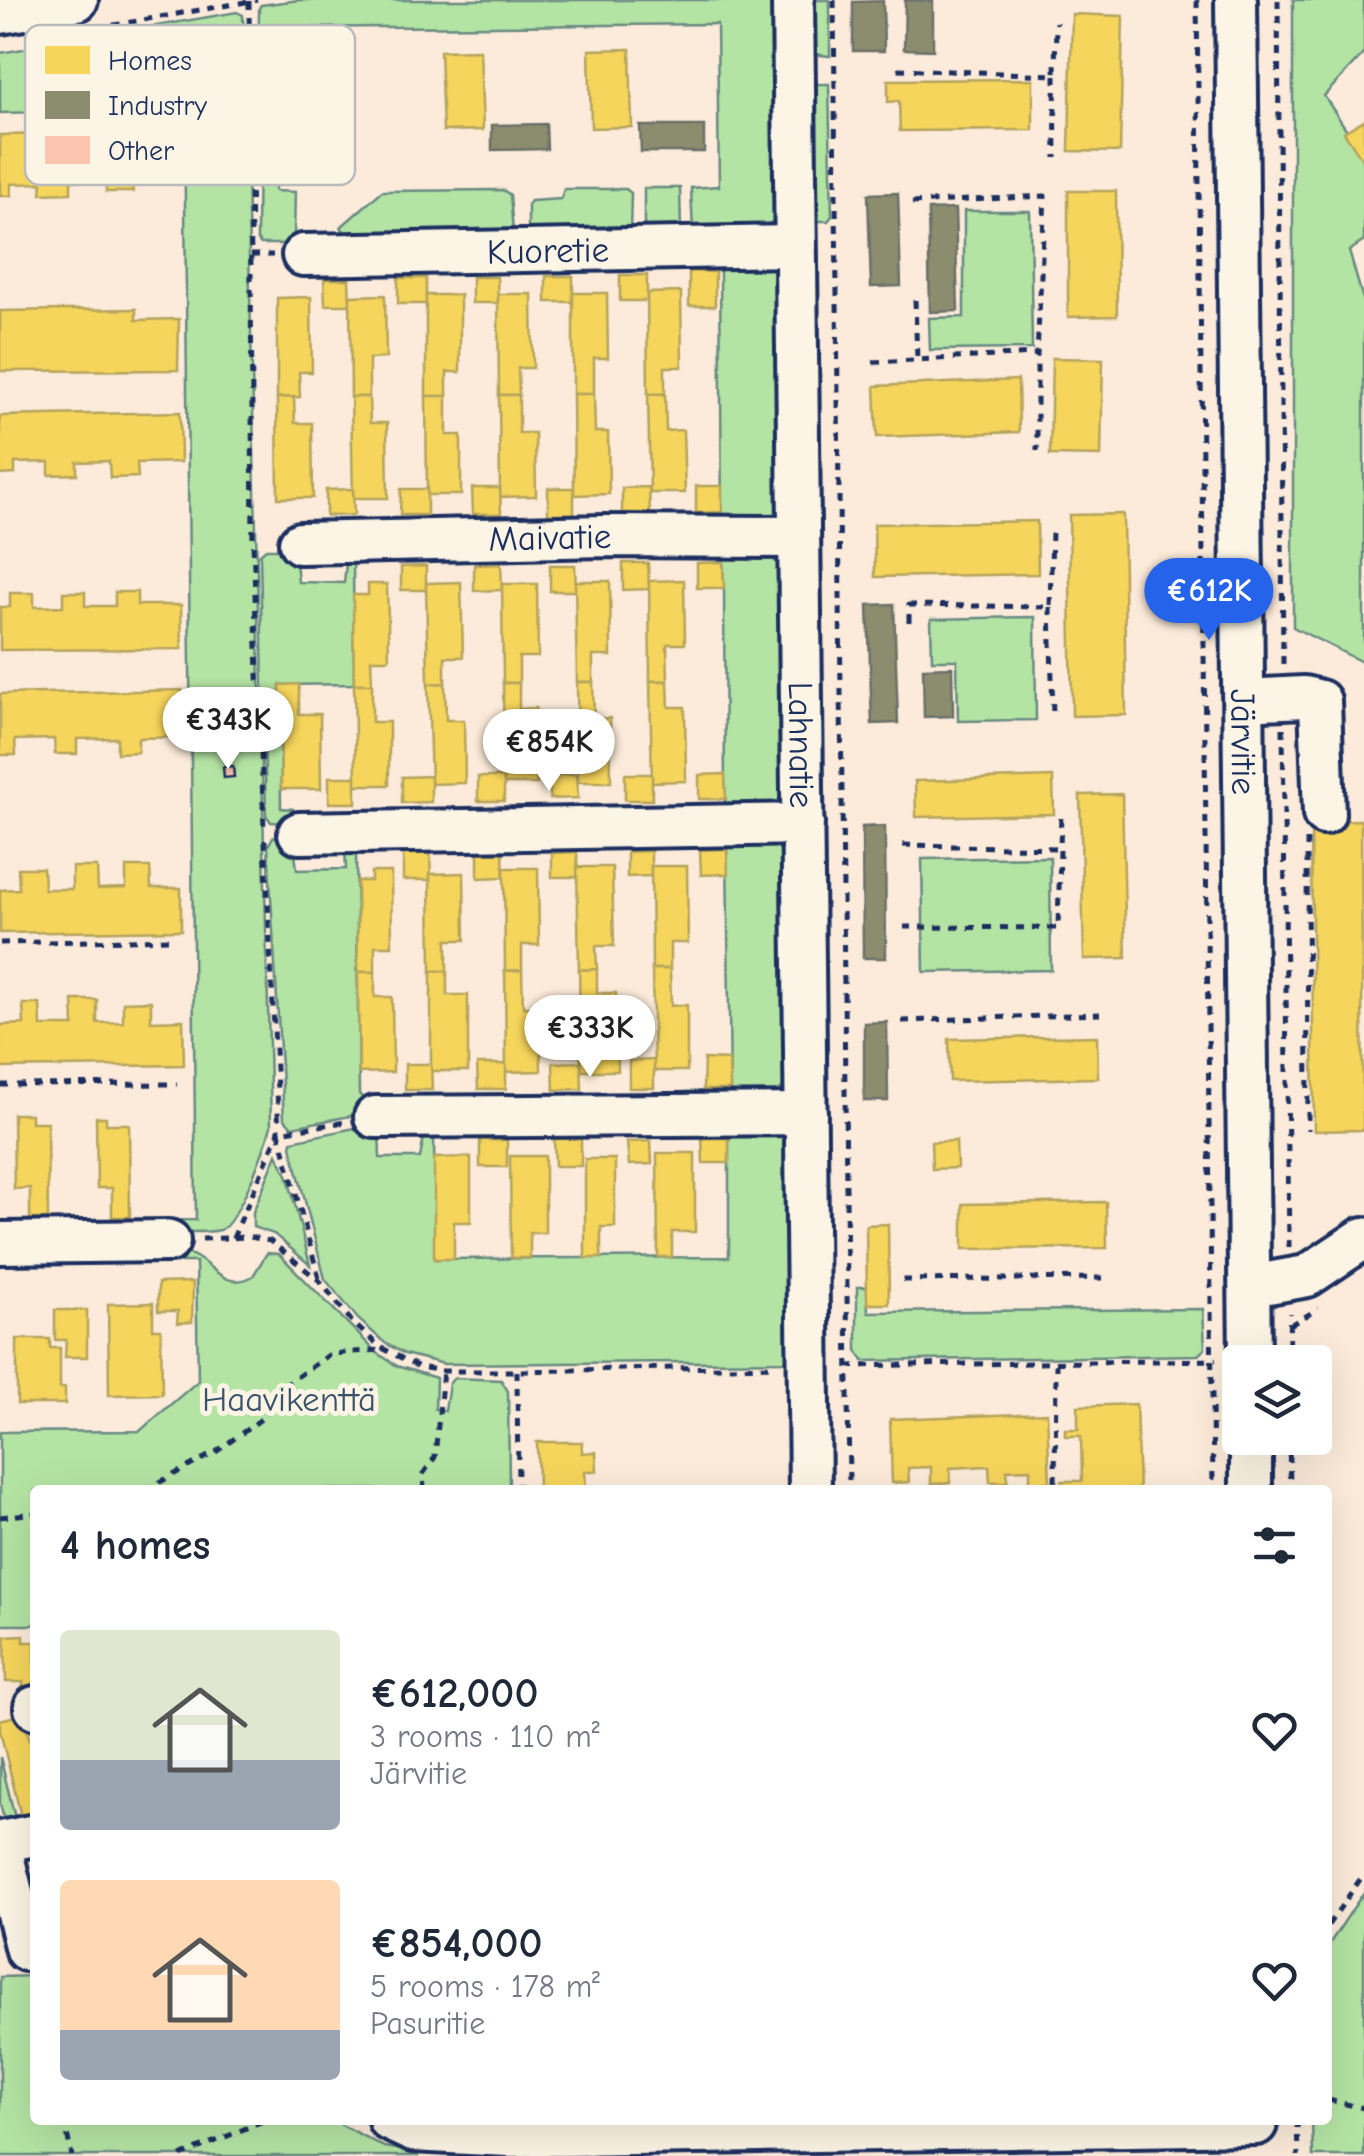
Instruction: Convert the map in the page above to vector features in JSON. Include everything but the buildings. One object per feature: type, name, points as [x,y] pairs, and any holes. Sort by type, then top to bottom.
[{"type":"street","name":"Lahnatie","points":[[793,0],[806,1114],[828,1366],[811,1485]]},
{"type":"street","name":"Järvitie","points":[[1236,0],[1250,1286],[1240,1345]]},
{"type":"street","points":[[0,14],[86,14]]},
{"type":"street","name":"Kuoretie","points":[[303,254],[795,246]]},
{"type":"street","name":"Maivatie","points":[[300,543],[604,536],[799,537]]},
{"type":"street","points":[[1244,700],[1304,697],[1320,701],[1324,814]]},
{"type":"street","points":[[299,833],[802,824]]},
{"type":"street","points":[[376,1117],[806,1114]]},
{"type":"street","points":[[1250,1286],[1307,1276],[1364,1238]]},
{"type":"street","points":[[0,1243],[168,1241]]},
{"type":"street","points":[[1251,1455],[1251,1485]]},
{"type":"street","points":[[20,1950],[0,1843],[30,1835]]},
{"type":"street","points":[[399,2125],[413,2132],[561,2145],[818,2126],[1256,2133]]},
{"type":"path","points":[[834,0],[828,1366],[847,1485]]},
{"type":"path","points":[[1197,0],[1238,1345]]},
{"type":"path","points":[[86,14],[253,1]]},
{"type":"path","points":[[1056,22],[1056,158]]},
{"type":"path","points":[[898,69],[1055,76]]},
{"type":"path","points":[[253,185],[253,544],[279,1132],[320,1281]]},
{"type":"path","points":[[912,203],[1044,196],[1037,451]]},
{"type":"path","points":[[915,300],[917,360]]},
{"type":"path","points":[[873,362],[1038,354]]},
{"type":"path","points":[[1052,531],[1053,716]]},
{"type":"path","points":[[908,622],[909,605],[1050,607]]},
{"type":"path","points":[[904,927],[1058,928],[1060,812]]},
{"type":"path","points":[[1308,1130],[1307,814],[1324,814]]},
{"type":"path","points":[[904,845],[1060,848]]},
{"type":"path","points":[[0,943],[173,939]]},
{"type":"path","points":[[902,1021],[1100,1014]]},
{"type":"path","points":[[0,1085],[177,1084]]},
{"type":"path","points":[[279,1132],[376,1117]]},
{"type":"path","points":[[233,1238],[279,1132]]},
{"type":"path","points":[[168,1241],[270,1241],[320,1281],[352,1322],[384,1350],[419,1366],[443,1371],[1222,1360]]},
{"type":"path","points":[[903,1280],[1106,1278]]},
{"type":"path","points":[[154,1485],[216,1452],[261,1419],[288,1384],[330,1354],[367,1348],[384,1350]]},
{"type":"path","points":[[1056,1364],[1056,1485]]},
{"type":"path","points":[[424,1485],[423,1474],[435,1457],[443,1371]]},
{"type":"path","points":[[517,1371],[518,1485]]},
{"type":"path","points":[[1214,1485],[1222,1443]]},
{"type":"path","points":[[1290,1455],[1290,1485]]},
{"type":"path","points":[[0,1518],[30,1513]]},
{"type":"path","points":[[1332,1919],[1364,1874]]},
{"type":"path","points":[[1332,2101],[1364,2108]]},
{"type":"path","points":[[65,2125],[72,2156]]},
{"type":"path","points":[[181,2156],[253,2125]]},
{"type":"path","points":[[1297,2125],[1298,2156]]},
{"type":"green space","points":[[299,0],[779,0],[781,212],[762,232],[693,232],[691,188],[719,186],[717,24],[259,25],[261,5]]},
{"type":"green space","points":[[809,0],[830,0],[830,56],[812,54]]},
{"type":"green space","points":[[1293,0],[1364,0],[1364,53],[1324,96],[1364,156],[1364,241],[1349,251],[1364,303],[1364,663],[1293,627]]},
{"type":"green space","points":[[237,12],[243,15],[243,25],[162,25]]},
{"type":"green space","points":[[25,49],[25,112],[0,113],[0,53]]},
{"type":"green space","points":[[812,84],[829,84],[832,216],[828,221],[815,221]]},
{"type":"green space","points":[[185,185],[247,185],[271,1126],[243,1199],[220,1230],[133,1230],[130,1221],[196,1220]]},
{"type":"green space","points":[[257,185],[275,185],[275,191],[295,192],[294,239],[288,244],[261,244],[257,240]]},
{"type":"green space","points":[[644,188],[680,188],[681,231],[644,231]]},
{"type":"green space","points":[[564,189],[626,189],[631,193],[630,232],[528,232],[531,201],[561,199]]},
{"type":"green space","points":[[503,190],[510,195],[513,232],[348,236],[341,227],[382,191]]},
{"type":"green space","points":[[964,211],[1030,211],[1032,349],[930,350],[929,318],[964,317]]},
{"type":"green space","points":[[675,263],[768,263],[776,273],[780,508],[768,521],[722,517],[720,271],[675,270]]},
{"type":"green space","points":[[266,549],[295,549],[298,582],[344,583],[346,563],[353,561],[354,684],[280,685],[281,808],[293,809],[294,820],[290,823],[271,822],[266,815],[260,554]]},
{"type":"green space","points":[[769,554],[783,570],[785,792],[772,808],[683,810],[683,805],[725,804],[724,588],[723,558],[681,556]]},
{"type":"green space","points":[[1035,617],[1036,720],[958,721],[957,660],[932,660],[931,619]]},
{"type":"green space","points":[[290,835],[297,870],[346,869],[345,848],[356,850],[359,1094],[368,1103],[367,1113],[292,1127],[284,1118],[268,846],[273,837]]},
{"type":"green space","points":[[771,840],[788,858],[791,1078],[772,1098],[685,1098],[685,1092],[730,1090],[727,846],[686,846]]},
{"type":"green space","points":[[1050,857],[1051,970],[924,972],[922,859]]},
{"type":"green space","points":[[374,1124],[379,1129],[380,1158],[420,1158],[424,1137],[429,1132],[434,1135],[435,1259],[729,1257],[729,1134],[775,1128],[791,1145],[793,1361],[444,1364],[405,1354],[385,1343],[358,1319],[325,1279],[291,1146],[292,1141]]},
{"type":"green space","points":[[277,1154],[288,1177],[310,1265],[274,1234],[253,1227],[253,1212]]},
{"type":"green space","name":"Haavikenttä","points":[[181,1252],[224,1277],[242,1280],[253,1276],[267,1253],[279,1254],[376,1352],[397,1366],[436,1378],[435,1409],[445,1411],[449,1384],[454,1378],[501,1380],[508,1391],[509,1485],[30,1485],[30,1625],[0,1625],[0,1432],[140,1431],[198,1381],[196,1262],[179,1262]]},
{"type":"green space","points":[[857,1287],[867,1287],[868,1312],[1203,1309],[1205,1349],[1198,1355],[863,1361],[857,1350]]},
{"type":"green space","points":[[0,1757],[17,1826],[5,1823],[0,1804]]},
{"type":"green space","points":[[1364,1892],[1364,2156],[1313,2156],[1312,2125],[1332,2125],[1332,1940]]},
{"type":"green space","points":[[30,1976],[30,2125],[342,2125],[384,2147],[418,2152],[418,2156],[0,2156],[0,1977]]}]
